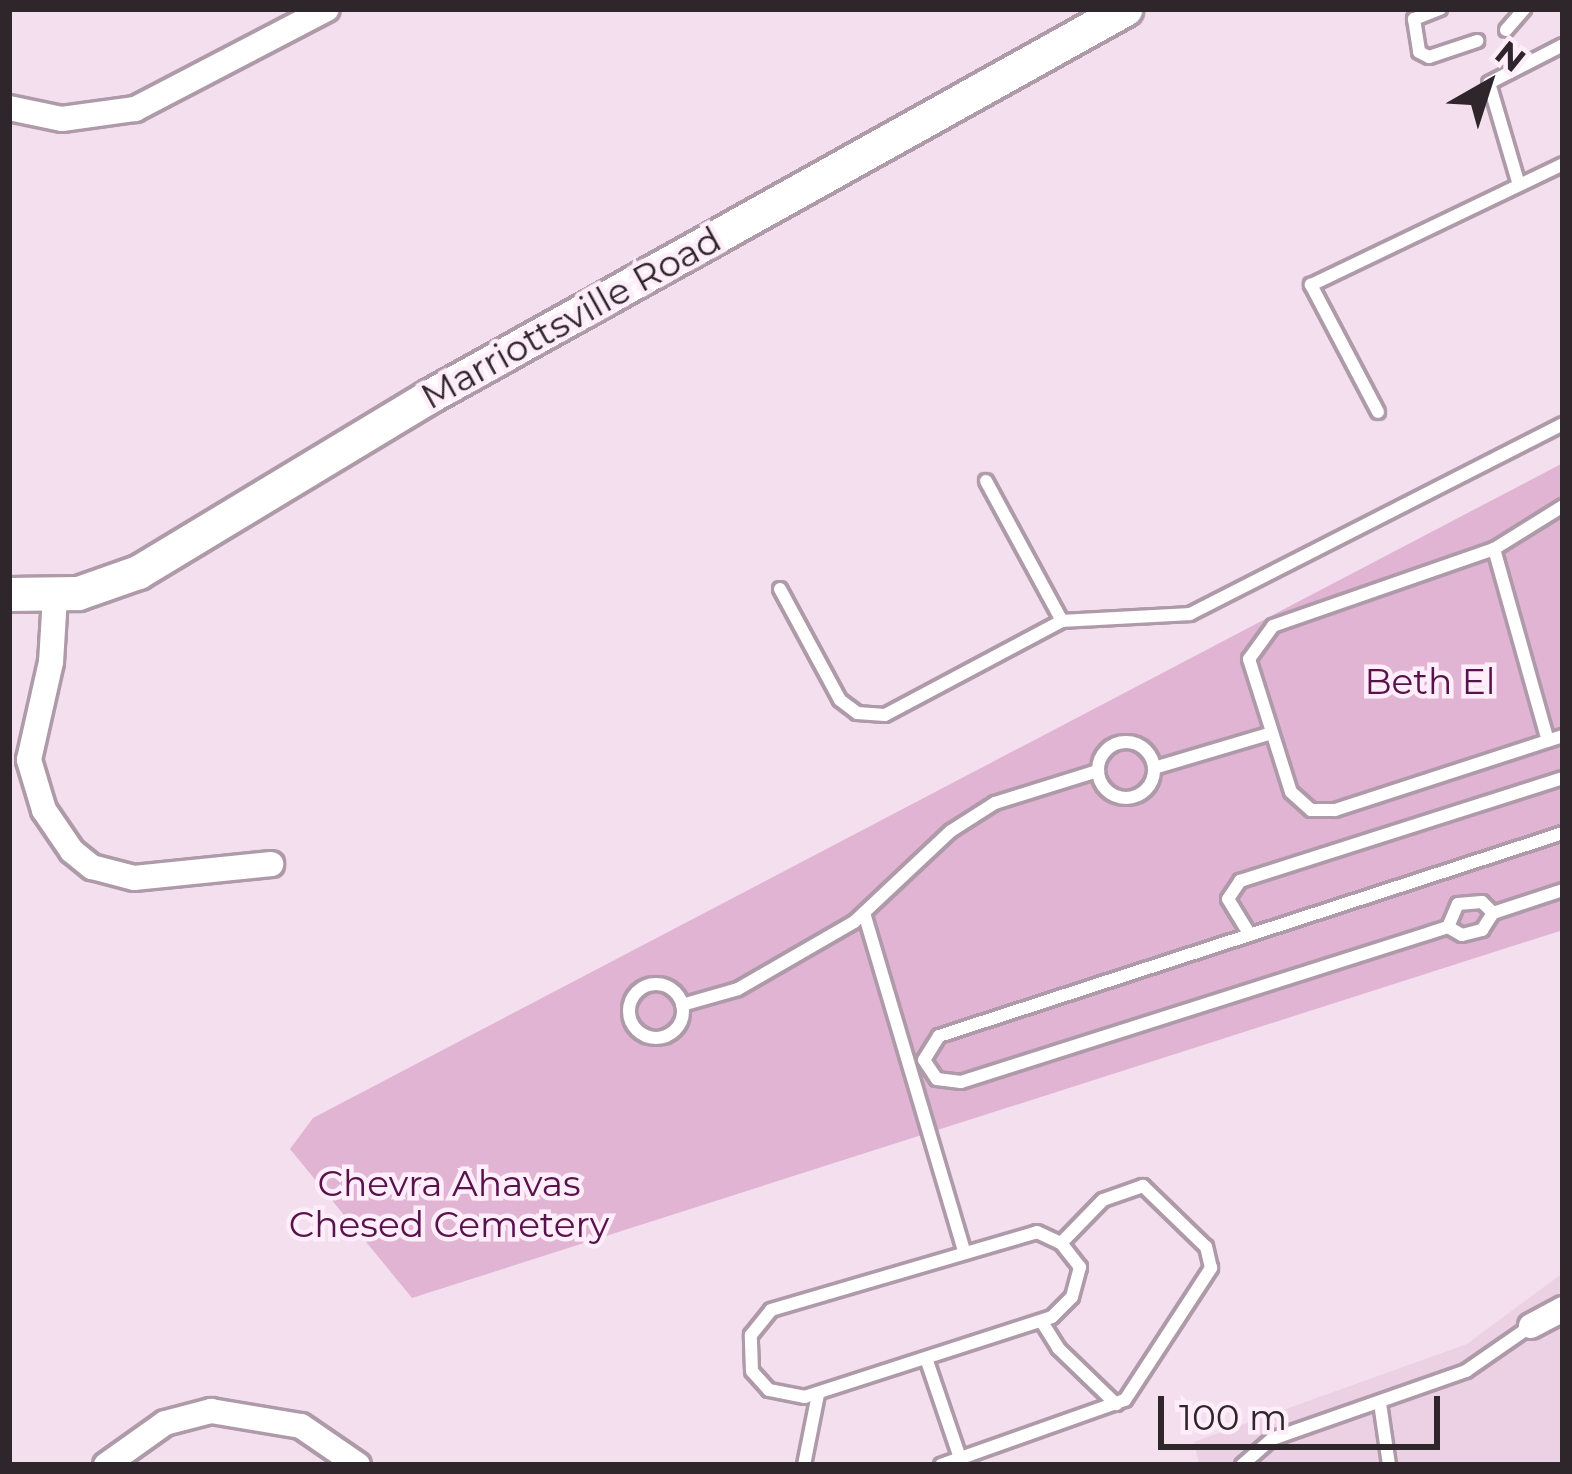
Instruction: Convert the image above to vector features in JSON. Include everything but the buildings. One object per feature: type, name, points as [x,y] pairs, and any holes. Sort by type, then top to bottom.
[{"type":"main road","name":"Marriottsville Road","points":[[9,594],[55,597],[151,565],[428,397],[1126,9]]},
{"type":"street","points":[[9,109],[62,118],[135,110],[327,9]]},
{"type":"street","points":[[55,597],[51,662],[29,760],[44,810],[72,851],[92,867],[134,878],[271,864]]},
{"type":"street","points":[[1531,1326],[1563,1309]]},
{"type":"street","points":[[106,1465],[165,1424],[211,1412],[302,1426],[358,1465]]},
{"type":"lane","points":[[1440,9],[1414,19],[1412,41],[1429,57],[1477,41]]},
{"type":"lane","points":[[1506,30],[1524,9]]},
{"type":"lane","points":[[1520,184],[1489,83],[1563,45]]},
{"type":"lane","points":[[1378,412],[1311,285],[1563,164]]},
{"type":"lane","points":[[780,589],[840,700],[870,715],[900,710],[1062,621],[1190,614],[1563,424]]},
{"type":"lane","points":[[986,481],[1062,621]]},
{"type":"lane","points":[[1563,506],[1494,549],[1273,626],[1249,659],[1291,792],[1321,812],[1563,736]]},
{"type":"lane","points":[[1494,549],[1548,740]]},
{"type":"lane","points":[[1154,768],[1272,733]]},
{"type":"lane","points":[[1121,742],[1140,746],[1154,768],[1148,789],[1130,798],[1112,794],[1098,771],[1104,753],[1121,742]]},
{"type":"lane","points":[[682,1005],[799,958],[864,913],[969,819],[1024,791],[1098,771]]},
{"type":"lane","points":[[1250,935],[1228,899],[1240,881],[1563,778]]},
{"type":"lane","points":[[908,1070],[926,1064],[939,1036],[1563,832]]},
{"type":"lane","points":[[926,1064],[937,1079],[961,1082],[1448,927],[1462,935],[1482,930],[1493,913],[1563,890]]},
{"type":"lane","points":[[1448,927],[1458,904],[1472,900],[1493,913]]},
{"type":"lane","points":[[864,913],[964,1250]]},
{"type":"lane","points":[[651,984],[669,987],[682,1005],[677,1028],[660,1038],[642,1034],[629,1013],[634,995],[651,984]]},
{"type":"lane","points":[[941,1465],[1116,1403],[1140,1386],[1212,1257],[1143,1186],[1103,1200],[1061,1244]]},
{"type":"lane","points":[[1036,1232],[1061,1244],[1080,1267],[1079,1283],[1064,1306],[1042,1322],[818,1394],[783,1395],[760,1382],[747,1349],[760,1320],[787,1304],[1036,1232]]},
{"type":"lane","points":[[1042,1322],[1058,1348],[1116,1403]]},
{"type":"lane","points":[[1242,1465],[1272,1439],[1466,1371],[1531,1326]]},
{"type":"lane","points":[[927,1360],[960,1458]]},
{"type":"lane","points":[[805,1465],[818,1394]]},
{"type":"lane","points":[[1380,1402],[1389,1465]]},
{"type":"shaded area","points":[[1563,1273],[1563,1465],[1199,1465],[1194,1442],[1467,1344]]},
{"type":"green space","points":[[1563,463],[1563,930],[412,1298],[290,1149],[313,1118]]},
{"type":"park label","name":"Beth El","points":[[1430,682]]},
{"type":"park label","name":"Chevra Ahavas Chesed Cemetery","points":[[449,1204]]}]
